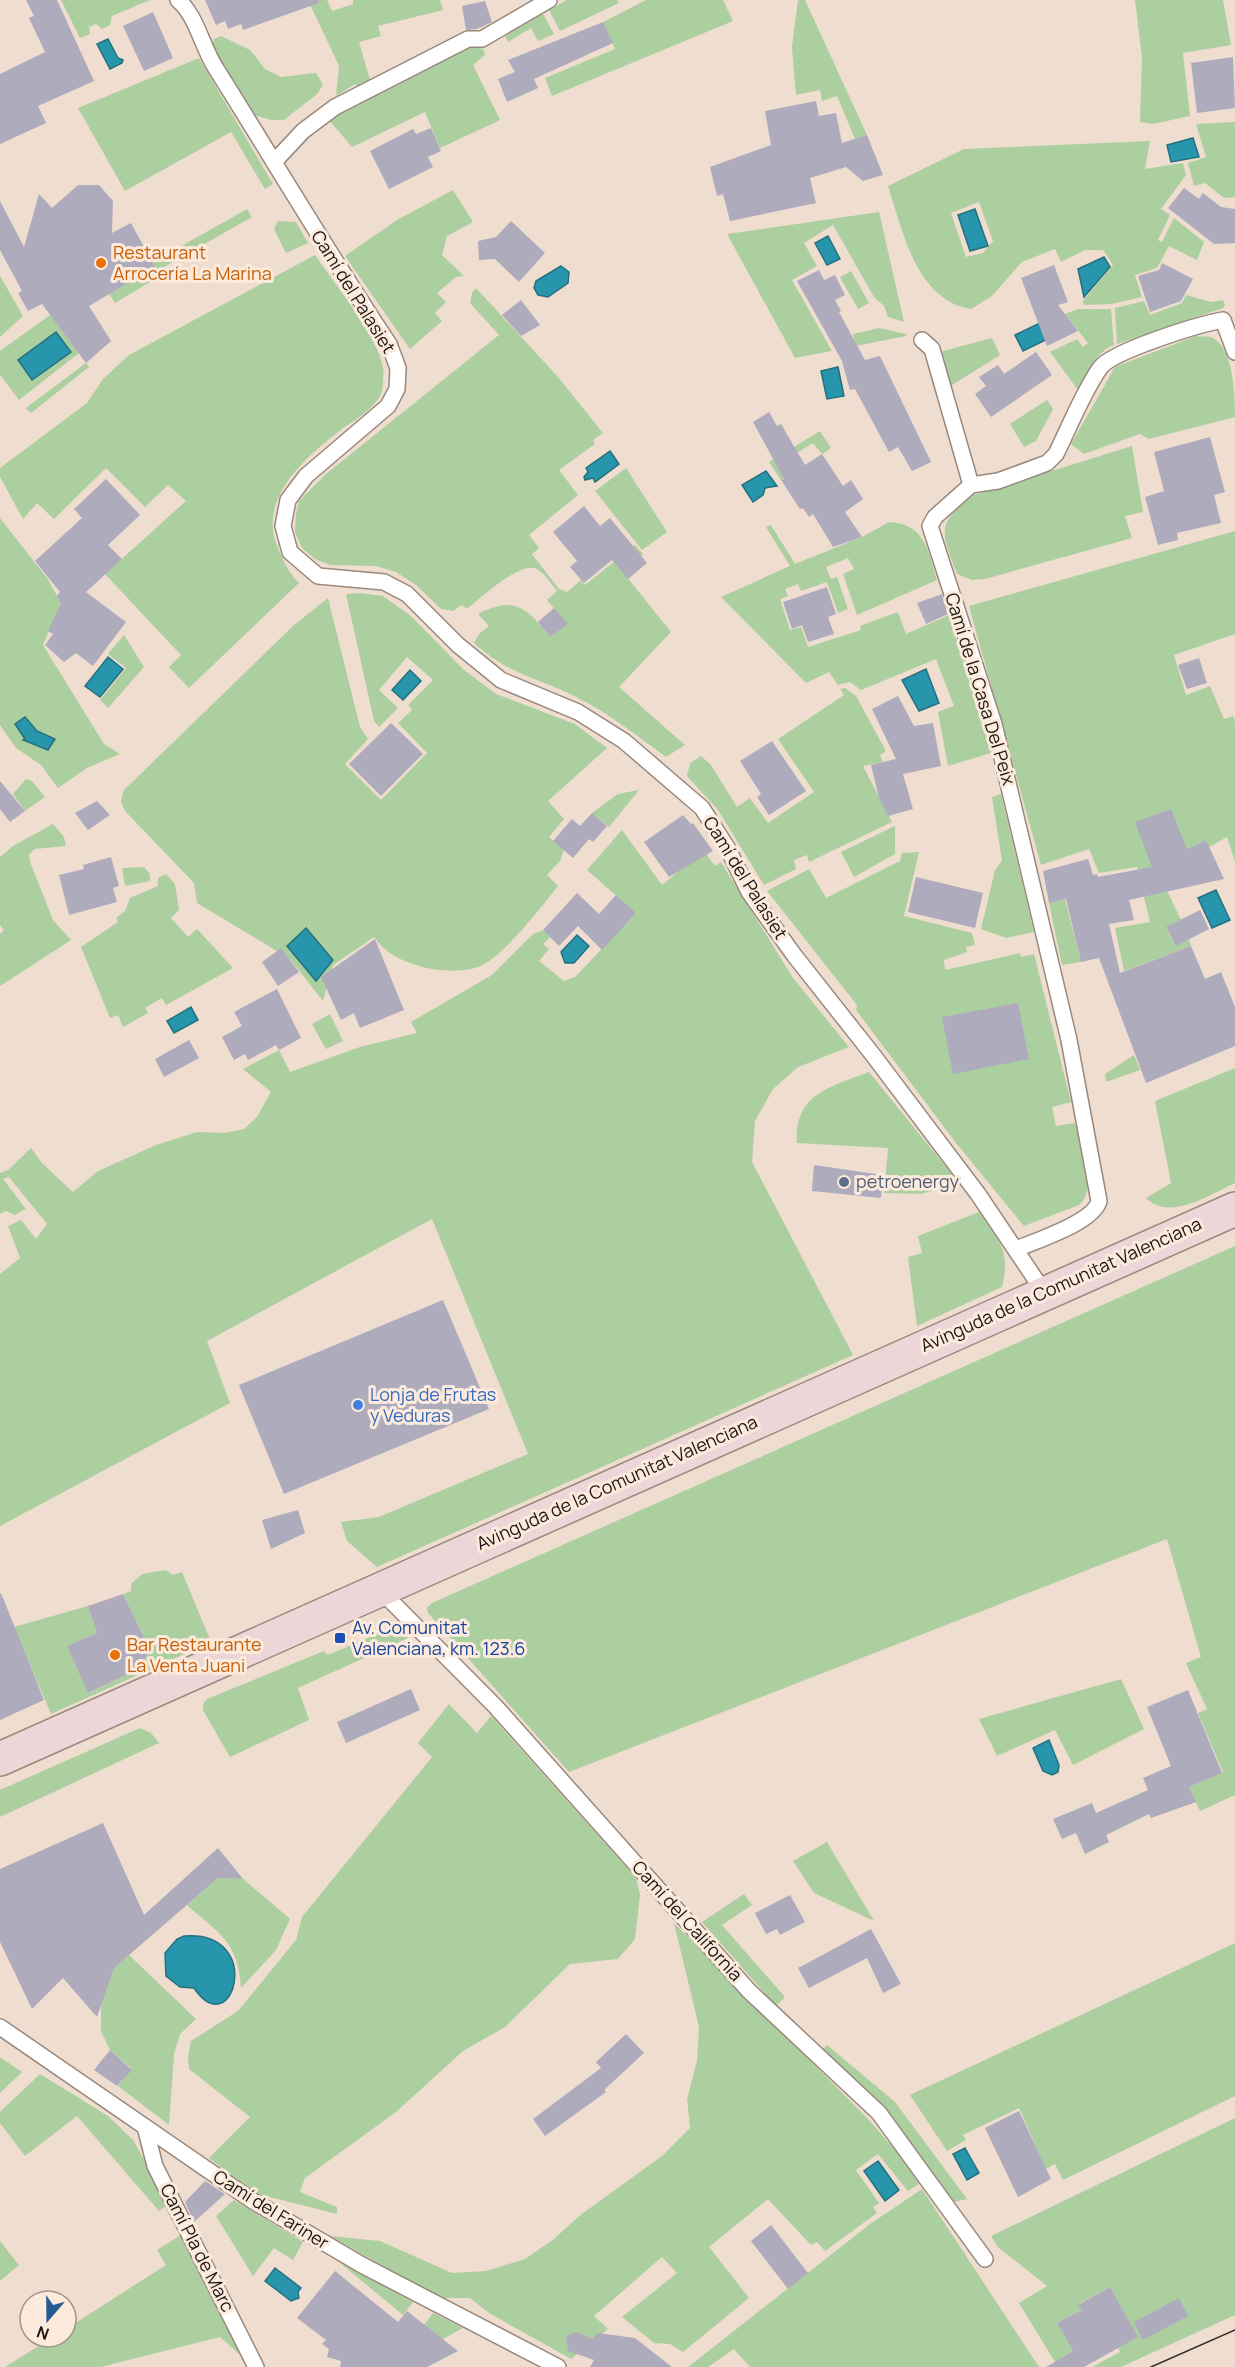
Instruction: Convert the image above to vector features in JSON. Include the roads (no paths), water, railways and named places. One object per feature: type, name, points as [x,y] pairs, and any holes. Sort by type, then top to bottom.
[{"type":"main road","name":"Avinguda de la Comunitat Valenciana","points":[[0,1759],[1044,1292],[1235,1209]]},
{"type":"lane","name":"Camí del Palasiet","points":[[178,0],[186,6],[205,51],[344,277],[389,344],[398,368],[397,389],[388,406],[306,476],[288,500],[283,526],[290,552],[318,576],[384,582],[407,594],[458,645],[501,680],[578,712],[596,723],[624,741],[702,808],[728,849],[749,892],[794,955],[873,1055],[1017,1249],[1044,1292]]},
{"type":"lane","points":[[274,162],[303,131],[335,107],[468,39],[482,39],[549,0]]},
{"type":"lane","points":[[922,340],[932,349],[971,485],[998,481],[1047,463],[1056,454],[1101,367],[1114,356],[1205,323],[1229,317],[1235,352]]},
{"type":"lane","name":"Camí de la Casa Del Peix","points":[[971,485],[935,517],[930,526],[994,724],[1069,1040],[1099,1201],[1097,1209],[1087,1218],[1017,1249]]},
{"type":"lane","name":"Camí del California","points":[[380,1590],[495,1706],[750,1991],[879,2114],[985,2259]]},
{"type":"lane","name":"Camí del Fariner","points":[[0,2027],[253,2202],[362,2265],[558,2367]]},
{"type":"lane","name":"Camí Pla de Marc","points":[[145,2127],[155,2166],[256,2367]]},
{"type":"water","points":[[108,39],[118,58],[123,60],[122,63],[110,69],[97,44]]},
{"type":"water","points":[[1193,138],[1199,157],[1171,162],[1167,145]]},
{"type":"water","points":[[975,209],[988,246],[970,251],[958,215]]},
{"type":"water","points":[[828,236],[840,259],[827,265],[815,243]]},
{"type":"water","points":[[1104,257],[1110,267],[1084,297],[1078,269]]},
{"type":"water","points":[[561,266],[569,272],[568,283],[548,297],[538,295],[534,288],[536,281]]},
{"type":"water","points":[[1048,319],[1056,335],[1023,351],[1015,335]]},
{"type":"water","points":[[56,332],[71,352],[32,380],[18,360]]},
{"type":"water","points":[[838,367],[844,396],[827,399],[821,371]]},
{"type":"water","points":[[610,451],[619,464],[595,482],[593,478],[585,480],[584,477],[588,472],[586,468]]},
{"type":"water","points":[[766,471],[777,486],[765,488],[763,495],[753,502],[742,485]]},
{"type":"water","points":[[108,657],[123,669],[100,697],[85,686]]},
{"type":"water","points":[[926,669],[939,703],[919,711],[902,680]]},
{"type":"water","points":[[410,670],[421,681],[403,700],[392,690]]},
{"type":"water","points":[[25,717],[37,731],[55,739],[48,750],[23,740],[25,739],[15,724]]},
{"type":"water","points":[[1216,890],[1230,920],[1212,928],[1198,898]]},
{"type":"water","points":[[306,928],[333,960],[316,981],[287,946]]},
{"type":"water","points":[[577,935],[589,946],[574,963],[565,963],[561,952]]},
{"type":"water","points":[[191,1007],[198,1020],[174,1033],[167,1021]]},
{"type":"water","points":[[1049,1740],[1059,1765],[1058,1772],[1052,1775],[1043,1771],[1033,1748]]},
{"type":"water","points":[[184,1936],[209,1939],[225,1949],[233,1965],[234,1981],[230,1995],[221,2003],[208,2002],[194,1988],[180,1987],[166,1976],[165,1953],[177,1939]]},
{"type":"water","points":[[965,2148],[979,2173],[967,2180],[953,2154]]},
{"type":"water","points":[[878,2161],[899,2190],[885,2201],[864,2171]]},
{"type":"water","points":[[275,2268],[301,2288],[298,2292],[299,2298],[291,2301],[265,2281]]},
{"type":"tram line","points":[[1151,2367],[1235,2330]]},
{"type":"place","name":"Restaurant Arrocería La Marina","points":[[101,263]]},
{"type":"place","name":"petroenergy","points":[[844,1182]]},
{"type":"place","name":"Lonja de Frutas y Veduras","points":[[358,1405]]},
{"type":"place","name":"Av. Comunitat Valenciana, km. 123.6","points":[[340,1638]]},
{"type":"place","name":"Bar Restaurante La Venta Juani","points":[[115,1655]]}]
